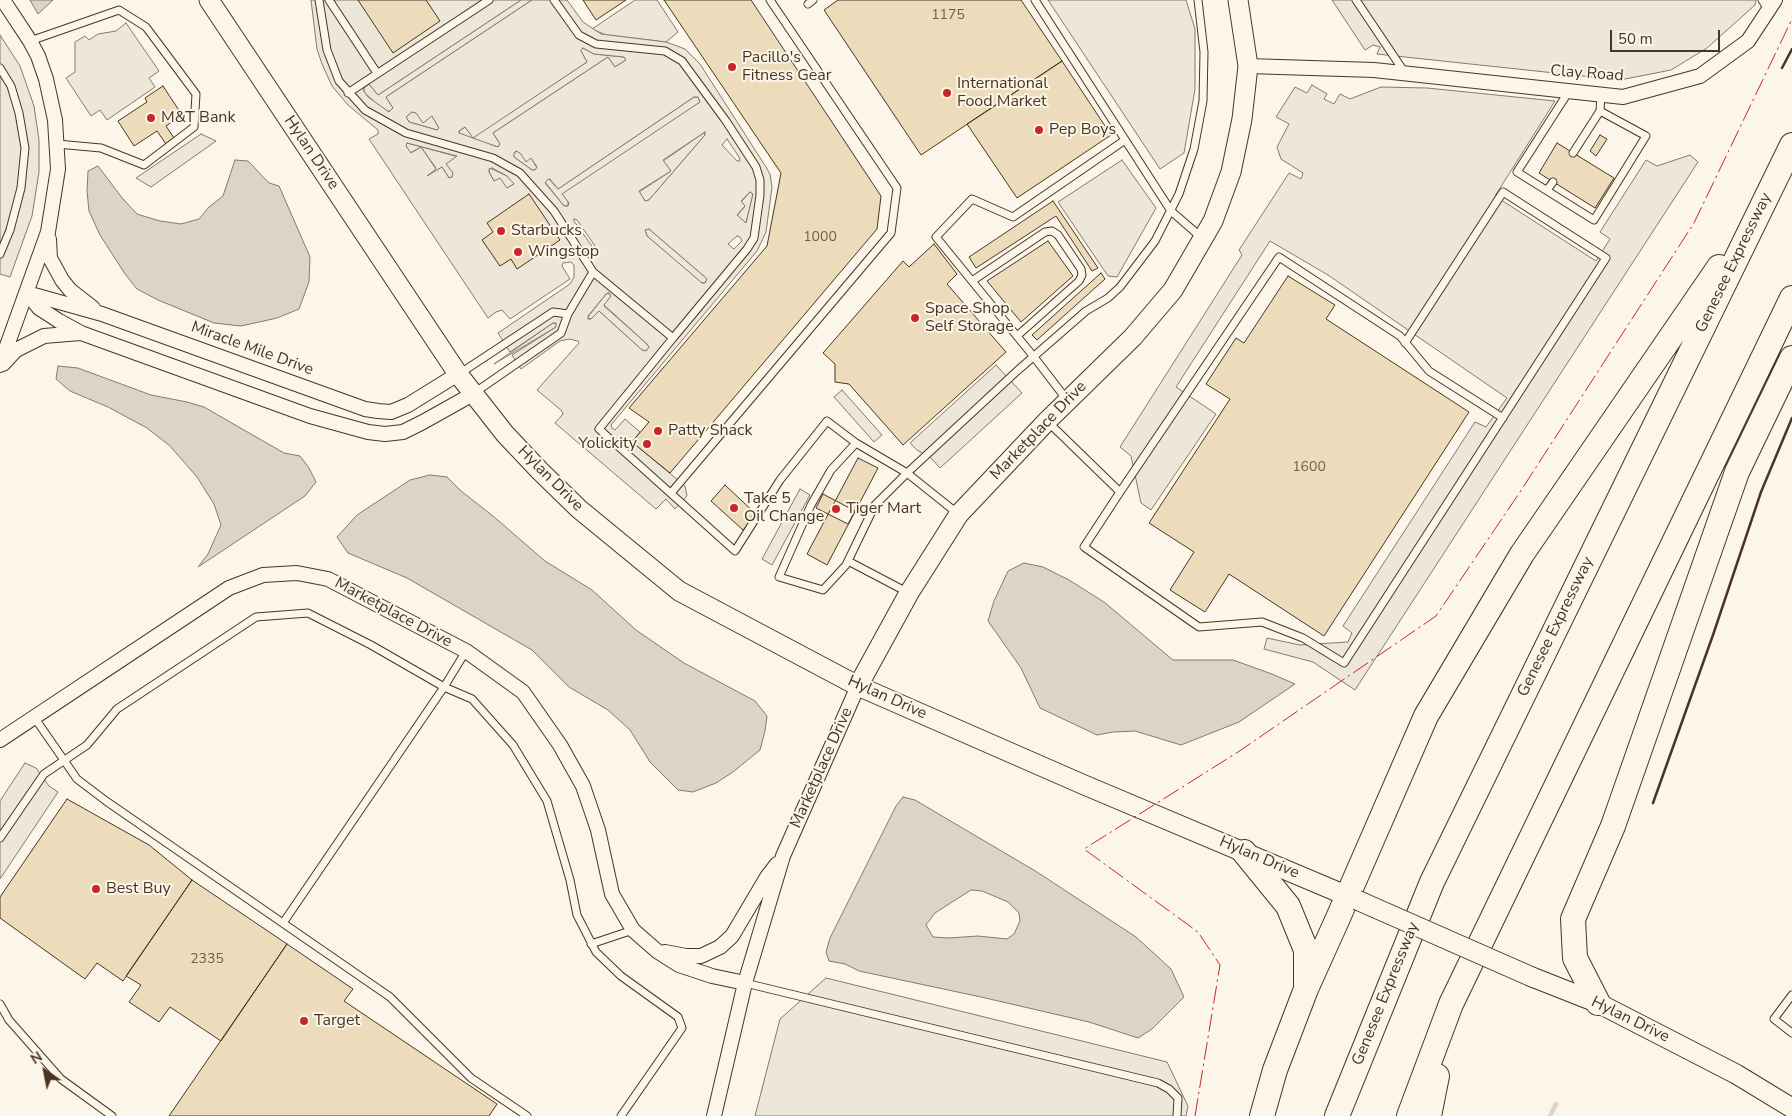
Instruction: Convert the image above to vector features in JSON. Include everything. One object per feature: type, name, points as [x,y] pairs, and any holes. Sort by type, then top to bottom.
[{"type":"highway","name":"Genesee Expressway","points":[[1337,1116],[1432,882],[1792,145]]},
{"type":"highway","points":[[1262,1116],[1275,1070],[1306,989],[1338,918],[1352,898],[1426,716],[1522,554],[1765,199]]},
{"type":"highway","points":[[1410,1116],[1451,1004],[1792,298]]},
{"type":"highway","points":[[1598,1003],[1575,958],[1573,919],[1613,826],[1738,472],[1792,358]]},
{"type":"highway","points":[[1244,852],[1288,906],[1306,950],[1306,989]]},
{"type":"highway","points":[[1428,1116],[1451,1004]]},
{"type":"main road","name":"Hylan Drive","points":[[209,0],[473,394],[505,434],[579,509],[680,591],[858,686],[1532,977],[1598,1003],[1736,1074],[1792,1108]]},
{"type":"main road","name":"Marketplace Drive","points":[[858,686],[909,593],[959,514],[1047,421],[1132,337],[1173,290],[1213,221],[1230,172],[1242,119],[1248,66],[1238,0]]},
{"type":"street","points":[[0,366],[48,232],[58,169],[51,99],[38,56],[3,0]]},
{"type":"street","name":"Clay Road","points":[[1248,66],[1374,70],[1623,97],[1700,76],[1748,41],[1768,3]]},
{"type":"street","points":[[48,232],[50,258],[62,280],[70,290],[102,314]]},
{"type":"street","points":[[27,293],[39,308],[81,333],[310,416],[368,432],[385,434],[402,432],[473,394]]},
{"type":"street","name":"Miracle Mile Drive","points":[[27,293],[102,314],[365,409],[378,412],[391,412],[408,404],[458,374]]},
{"type":"street","points":[[0,366],[16,350],[44,336],[81,333]]},
{"type":"street","name":"Marketplace Drive","points":[[0,740],[229,588],[263,575],[298,572],[328,579],[466,651],[523,692],[560,745],[583,786],[598,830],[612,894],[633,930],[657,951],[679,965],[712,976],[745,983]]},
{"type":"street","name":"Marketplace Drive","points":[[714,1116],[745,983],[783,856],[858,686]]},
{"type":"street","name":"Marketplace Drive","points":[[657,951],[686,956],[701,956],[720,946],[732,936],[767,877],[783,856]]},
{"type":"lane","points":[[319,0],[328,50],[339,82],[365,110],[406,133],[493,158],[520,173],[554,211],[593,272],[674,338]]},
{"type":"lane","points":[[329,0],[377,74]]},
{"type":"lane","points":[[348,92],[489,0]]},
{"type":"lane","points":[[554,0],[579,35],[596,44],[665,51],[682,61],[726,121],[756,167],[761,187],[754,238],[747,249],[599,429],[736,551],[780,480],[827,421],[856,443],[907,473],[959,514]]},
{"type":"lane","points":[[671,493],[891,233],[897,188],[770,0]]},
{"type":"lane","points":[[1035,0],[1171,211],[1203,239]]},
{"type":"lane","points":[[856,443],[831,470],[811,504],[778,577],[823,590],[848,561],[875,506],[907,473],[1034,357],[1086,312],[1108,298],[1120,287],[1155,241],[1179,194],[1194,149],[1203,101],[1204,52],[1198,0]]},
{"type":"lane","points":[[1356,0],[1405,74]]},
{"type":"lane","points":[[30,41],[119,10],[146,27],[196,94],[194,127],[144,164],[101,148],[57,144]]},
{"type":"lane","points":[[0,68],[11,86],[20,113],[25,148],[21,188],[10,230],[0,254]]},
{"type":"lane","points":[[1570,91],[1517,172],[1594,220],[1646,136],[1600,111]]},
{"type":"lane","points":[[1572,153],[1600,111],[1601,94]]},
{"type":"lane","points":[[1067,401],[1034,357],[936,237],[972,199],[1013,217],[1125,140]]},
{"type":"lane","points":[[1547,190],[1552,182]]},
{"type":"lane","points":[[1405,343],[1503,192],[1606,258],[1503,418],[1344,663],[1302,638],[1262,622],[1199,627],[1084,547],[1279,257],[1400,336],[1405,343],[1429,371],[1503,418]]},
{"type":"lane","points":[[972,281],[1045,232],[1052,231],[1058,235],[1081,269],[1082,275],[1079,281],[1017,336]]},
{"type":"lane","points":[[473,394],[561,333],[568,314],[593,272]]},
{"type":"lane","points":[[458,374],[553,312],[568,314]]},
{"type":"lane","points":[[1047,421],[1120,492]]},
{"type":"lane","points":[[848,561],[909,593]]},
{"type":"lane","points":[[0,838],[44,774],[87,745],[116,709],[256,618],[308,613],[472,699],[513,745],[547,801],[570,880],[577,916],[591,944],[596,952],[621,976],[678,1017],[682,1028],[621,1116]]},
{"type":"lane","points":[[283,923],[466,651]]},
{"type":"lane","points":[[34,717],[76,778],[106,801],[390,997],[471,1078],[527,1116]]},
{"type":"lane","points":[[591,944],[633,930]]},
{"type":"lane","points":[[745,983],[1158,1083],[1169,1088],[1178,1098],[1177,1116]]},
{"type":"lane","points":[[1792,994],[1774,1019],[1792,1033]]},
{"type":"lane","points":[[0,1004],[9,1020],[61,1079],[112,1116]]},
{"type":"shaded area","points":[[30,0],[53,0],[38,14]]},
{"type":"shaded area","points":[[311,0],[521,0],[378,95],[369,84],[365,86],[363,90],[368,97],[389,112],[393,108],[386,97],[532,0],[567,0],[583,22],[601,34],[666,42],[685,49],[700,64],[766,167],[770,174],[772,187],[766,232],[757,251],[611,425],[615,430],[625,419],[640,432],[632,442],[685,486],[687,496],[675,509],[666,499],[656,509],[555,423],[563,414],[562,411],[537,390],[579,343],[578,341],[569,339],[560,341],[521,369],[512,355],[556,327],[556,323],[553,323],[510,352],[498,333],[570,284],[574,277],[574,265],[571,262],[563,263],[562,266],[570,279],[510,319],[502,310],[488,318],[369,139],[378,134],[378,130],[348,105],[332,86],[317,49]],"holes":[[[583,48],[594,54],[624,57],[626,60],[615,67],[608,57],[493,133],[500,144],[498,147],[459,133],[465,127],[473,138],[587,62],[581,51]],[[694,97],[698,97],[700,102],[562,194],[569,203],[568,206],[564,206],[545,183],[548,179],[558,189]],[[412,112],[416,113],[423,123],[432,116],[439,128],[437,130],[409,122],[406,117]],[[705,132],[705,135],[649,200],[645,201],[639,191],[671,171],[663,160]],[[727,139],[740,161],[737,161],[722,145]],[[407,143],[457,156],[446,164],[453,173],[452,177],[449,178],[442,167],[427,176],[436,169],[421,147],[411,153],[406,146]],[[516,151],[520,153],[526,162],[531,158],[537,167],[535,170],[532,170],[514,157]],[[492,168],[507,176],[514,184],[507,188],[500,178],[494,181],[489,172],[489,169]],[[750,192],[753,194],[746,223],[737,215],[745,206],[741,201]],[[574,219],[577,220],[595,246],[594,249]],[[649,229],[705,277],[707,279],[705,283],[702,283],[647,236],[645,230]],[[737,236],[742,241],[734,249],[728,244]],[[609,293],[611,296],[604,305],[649,347],[646,351],[642,350],[599,311],[591,319],[588,319],[588,316],[606,294]]]},
{"type":"shaded area","points":[[521,0],[532,0],[386,97],[393,108],[391,111],[381,108],[364,92],[364,88],[369,84],[378,95]]},
{"type":"shaded area","points":[[635,0],[657,0],[678,32],[666,42],[606,35],[592,29]]},
{"type":"shaded area","points":[[1048,0],[1186,0],[1195,29],[1195,89],[1184,153],[1160,169]]},
{"type":"shaded area","points":[[1332,0],[1756,0],[1755,5],[1707,48],[1671,70],[1620,80],[1377,54],[1380,47],[1373,45],[1365,50]]},
{"type":"shaded area","points":[[126,23],[159,71],[149,78],[155,87],[107,120],[100,110],[91,116],[66,78],[75,72],[75,42],[85,36],[89,40],[98,34],[116,31]]},
{"type":"shaded area","points":[[0,35],[20,66],[34,106],[39,140],[39,172],[32,216],[10,277],[0,274]]},
{"type":"shaded area","points":[[583,48],[594,54],[624,57],[626,60],[615,67],[608,57],[493,133],[500,144],[498,147],[460,135],[459,131],[465,127],[473,137],[587,62],[580,50]]},
{"type":"shaded area","points":[[1312,85],[1327,94],[1324,99],[1334,104],[1340,94],[1350,99],[1381,87],[1427,88],[1555,101],[1495,196],[1596,261],[1610,239],[1600,232],[1646,160],[1657,166],[1690,155],[1698,162],[1355,690],[1313,662],[1264,649],[1267,638],[1300,645],[1348,642],[1352,633],[1343,626],[1475,422],[1486,427],[1507,398],[1328,275],[1270,241],[1176,387],[1216,414],[1151,510],[1141,503],[1131,456],[1120,447],[1242,255],[1239,250],[1289,173],[1301,179],[1303,173],[1281,159],[1277,147],[1289,124],[1276,117],[1295,87],[1307,93]]},
{"type":"shaded area","points":[[694,97],[698,97],[700,102],[568,201],[568,206],[564,206],[545,182],[548,178],[558,189]]},
{"type":"shaded area","points":[[412,112],[432,116],[439,128],[437,130],[409,122],[406,117]]},
{"type":"shaded area","points":[[705,132],[705,135],[649,200],[645,201],[639,192],[671,171],[663,161]]},
{"type":"shaded area","points":[[201,134],[216,141],[151,187],[136,178]]},
{"type":"shaded area","points":[[407,143],[470,160],[472,162],[465,167],[457,157],[452,177],[449,178],[442,167],[427,177],[436,168],[421,147],[410,153],[406,146]]},
{"type":"shaded area","points":[[518,151],[531,158],[537,168],[535,170],[532,170],[514,157],[513,153]]},
{"type":"shaded area","points":[[235,160],[248,161],[269,183],[279,186],[310,257],[309,282],[299,309],[277,318],[241,326],[214,323],[158,300],[137,289],[100,235],[89,211],[87,191],[88,171],[98,166],[137,214],[160,221],[181,224],[199,219],[209,207],[223,196]]},
{"type":"shaded area","points":[[1122,160],[1156,208],[1117,277],[1108,276],[1058,202]]},
{"type":"shaded area","points":[[490,168],[507,176],[514,184],[507,188],[494,181],[489,172]]},
{"type":"shaded area","points":[[750,192],[753,194],[746,223],[737,216],[745,206],[741,202]]},
{"type":"shaded area","points":[[649,229],[705,277],[707,279],[705,283],[700,282],[647,236],[645,230]]},
{"type":"shaded area","points":[[609,293],[611,296],[604,306],[647,344],[649,347],[646,351],[642,350],[599,311],[591,319],[587,318],[606,294]]},
{"type":"shaded area","points":[[553,323],[557,324],[556,327],[494,364]]},
{"type":"shaded area","points":[[996,365],[1022,393],[940,468],[931,458],[917,450],[910,443]]},
{"type":"shaded area","points":[[58,366],[78,368],[151,395],[204,407],[284,453],[300,456],[316,482],[305,496],[198,567],[208,554],[221,525],[214,504],[197,477],[170,446],[147,428],[108,407],[70,391],[56,379]]},
{"type":"shaded area","points":[[842,390],[882,435],[874,442],[834,397]]},
{"type":"shaded area","points":[[430,475],[447,477],[461,491],[545,561],[592,590],[636,630],[684,663],[755,701],[767,716],[760,750],[716,783],[693,792],[678,790],[650,762],[630,730],[608,710],[569,687],[532,650],[407,578],[348,553],[337,537],[357,515],[410,480]]},
{"type":"shaded area","points":[[800,489],[810,495],[772,565],[762,559]]},
{"type":"shaded area","points":[[1024,563],[1043,567],[1069,580],[1104,602],[1173,660],[1233,660],[1295,684],[1239,722],[1181,745],[1135,731],[1097,735],[1040,708],[1021,668],[988,621],[994,601],[1008,571]]},
{"type":"shaded area","points":[[25,763],[36,768],[49,786],[58,792],[0,879],[0,801]]},
{"type":"shaded area","points":[[903,797],[915,800],[1037,872],[1136,937],[1171,969],[1184,997],[1152,1029],[1138,1038],[1089,1022],[859,971],[845,964],[829,961],[826,952],[830,938],[896,806]],"holes":[[[971,890],[982,891],[1008,902],[1019,913],[1020,921],[1014,934],[1007,939],[978,936],[933,937],[926,925],[935,913]]]},
{"type":"shaded area","points":[[826,978],[1167,1062],[1188,1106],[1186,1116],[755,1116],[780,1019]]},
{"type":"building","points":[[358,0],[426,0],[440,21],[393,53]]},
{"type":"building","points":[[583,0],[626,0],[596,20]]},
{"type":"building","points":[[664,0],[751,0],[881,196],[877,229],[670,473],[632,442],[649,422],[629,408],[767,246],[781,173]]},
{"type":"building","name":"International Food Market","points":[[838,0],[1021,0],[1062,61],[921,155],[824,10]]},
{"type":"building","name":"Pep Boys","points":[[1062,61],[1111,135],[1017,198],[967,124]]},
{"type":"building","points":[[163,86],[182,115],[166,126],[174,138],[166,144],[157,131],[134,146],[118,121],[147,102],[145,98]]},
{"type":"building","points":[[1600,135],[1607,139],[1596,156],[1590,151]]},
{"type":"building","points":[[1557,143],[1614,178],[1595,208],[1539,173]]},
{"type":"building","points":[[529,194],[560,240],[517,269],[511,259],[500,266],[482,240],[493,232],[487,223]]},
{"type":"building","points":[[1053,201],[1098,268],[1092,271],[1056,216],[976,268],[969,257]]},
{"type":"building","points":[[1048,241],[1073,276],[1021,322],[987,281]]},
{"type":"building","name":"Space Shop Self Storage","points":[[934,244],[957,274],[947,284],[1006,352],[903,445],[849,384],[835,382],[835,364],[823,353],[903,261],[909,267]]},
{"type":"building","points":[[1101,273],[1105,279],[1037,340],[1032,335]]},
{"type":"building","points":[[1288,276],[1335,305],[1326,319],[1469,412],[1324,636],[1229,574],[1205,612],[1170,590],[1194,552],[1149,523],[1230,399],[1206,384],[1236,338],[1244,343]]},
{"type":"building","points":[[858,458],[878,468],[827,565],[807,554]]},
{"type":"building","name":"Take 5 Oil Change","points":[[725,485],[757,515],[743,530],[711,501]]},
{"type":"building","name":"Tiger Mart","points":[[823,494],[855,511],[848,524],[816,508]]},
{"type":"building","name":"Best Buy","points":[[67,799],[149,845],[192,880],[123,981],[97,963],[85,979],[0,918],[0,897]]},
{"type":"building","points":[[192,880],[287,944],[221,1041],[170,1007],[159,1022],[129,1002],[141,985],[126,976]]},
{"type":"building","name":"Target","points":[[287,944],[353,989],[344,1001],[497,1104],[489,1116],[169,1116]]},
{"type":"waterway","points":[[1550,1116],[1556,1104]]},
{"type":"wall","points":[[1782,68],[1792,49]]},
{"type":"wall","points":[[1653,803],[1713,635],[1761,492],[1792,418]]},
{"type":"power","points":[[1195,1116],[1220,965],[1198,932],[1084,849],[1238,752],[1436,616],[1520,492],[1694,223],[1792,19]]},
{"type":"place","name":"Pacillo's Fitness Gear","points":[[732,67]]},
{"type":"place","name":"International Food Market","points":[[947,93]]},
{"type":"place","name":"M&T Bank","points":[[151,118]]},
{"type":"place","name":"Pep Boys","points":[[1039,130]]},
{"type":"place","name":"Starbucks","points":[[501,231]]},
{"type":"place","name":"Wingstop","points":[[518,252]]},
{"type":"place","name":"Space Shop Self Storage","points":[[915,318]]},
{"type":"place","name":"Patty Shack","points":[[658,431]]},
{"type":"place","name":"Yolickity","points":[[647,444]]},
{"type":"place","name":"Take 5 Oil Change","points":[[734,508]]},
{"type":"place","name":"Tiger Mart","points":[[836,509]]},
{"type":"place","name":"Best Buy","points":[[96,889]]},
{"type":"place","name":"Target","points":[[304,1021]]}]
